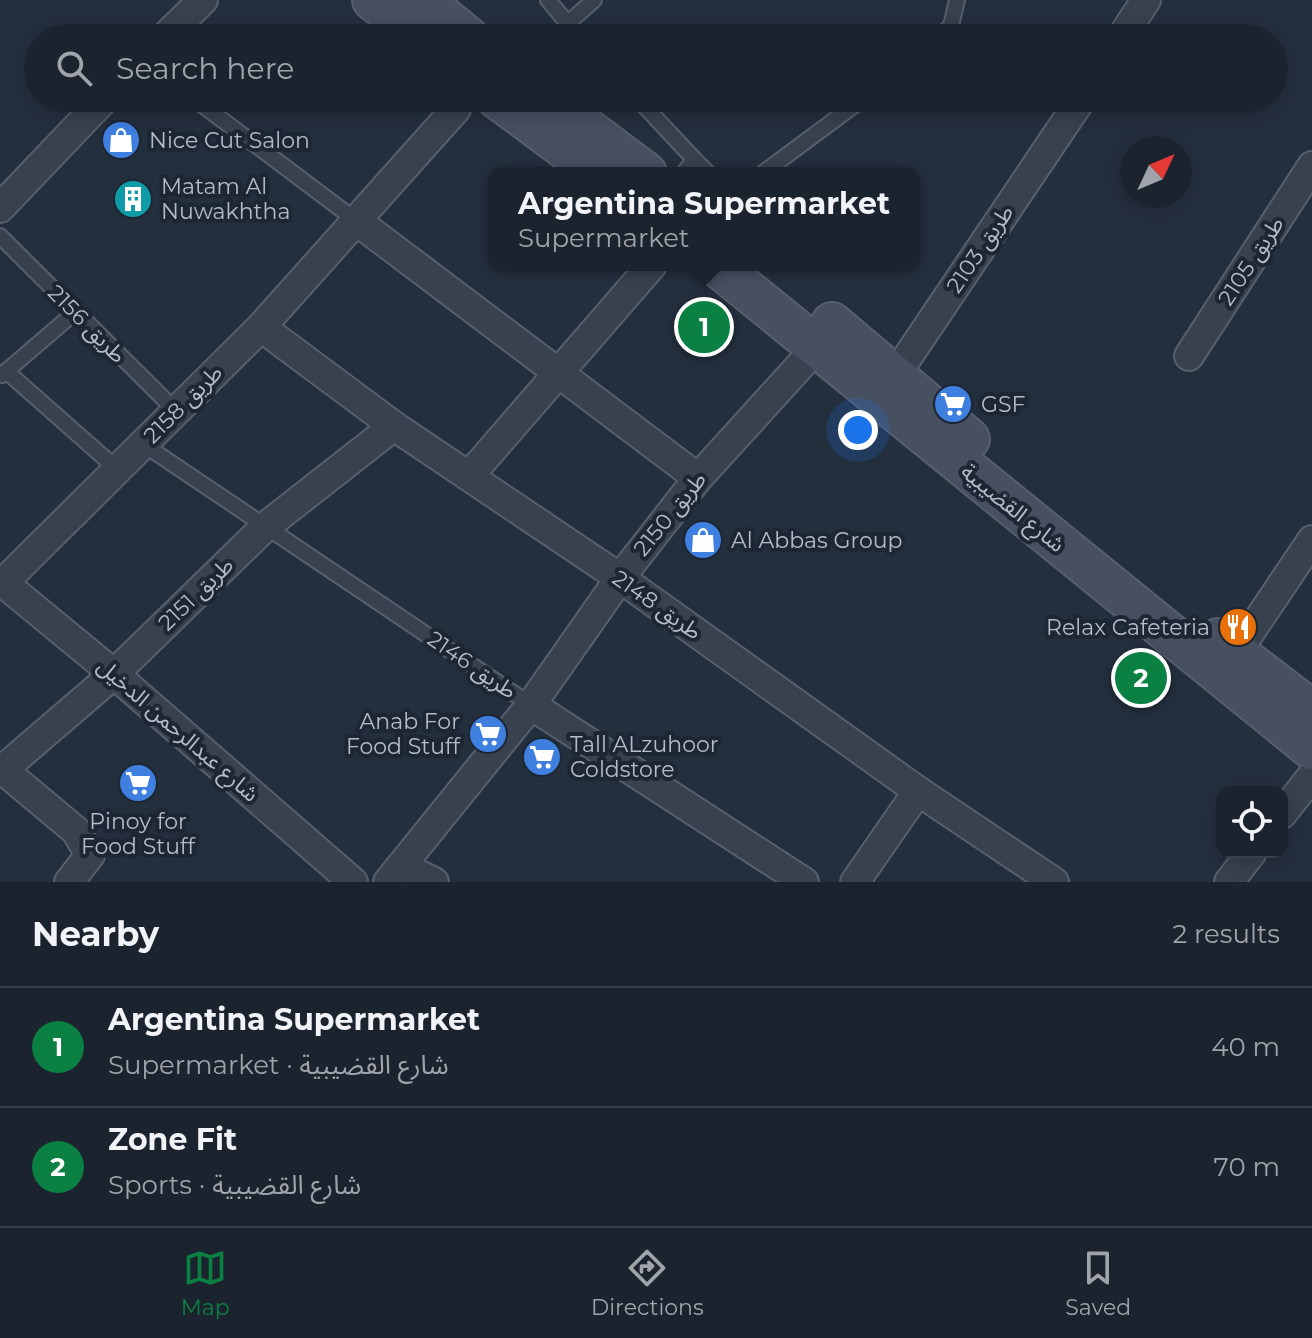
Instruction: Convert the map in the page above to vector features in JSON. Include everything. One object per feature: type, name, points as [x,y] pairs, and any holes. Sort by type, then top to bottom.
[{"type":"street","points":[[178,24],[203,0]]},
{"type":"street","points":[[373,0],[403,24]]},
{"type":"street","points":[[422,0],[452,24]]},
{"type":"street","points":[[1130,24],[1146,0]]},
{"type":"street","points":[[0,208],[92,112]]},
{"type":"street","name":"طريق 2158","points":[[2,582],[261,327],[453,112]]},
{"type":"street","points":[[516,112],[590,167]]},
{"type":"street","points":[[565,112],[638,167]]},
{"type":"street","name":"طريق 2103","points":[[887,387],[1073,112]]},
{"type":"street","name":"طريق 2105","points":[[1189,356],[1312,166]]},
{"type":"street","points":[[358,222],[698,478]]},
{"type":"street","points":[[469,476],[647,271]]},
{"type":"street","name":"شارع القضيبية","points":[[725,271],[826,335]]},
{"type":"street","name":"شارع القضيبية","points":[[766,271],[826,335],[1312,749]]},
{"type":"street","name":"طريق 2148","points":[[261,327],[394,426],[620,578],[1045,880]]},
{"type":"street","name":"طريق 2150","points":[[394,874],[531,705],[620,578],[698,478],[826,335]]},
{"type":"street","name":"شارع القضيبية","points":[[887,387],[1312,711]]},
{"type":"street","name":"طريق 2151","points":[[69,882],[90,855],[76,831],[1,770],[114,674],[265,527],[394,426]]},
{"type":"street","points":[[1236,653],[1312,540]]},
{"type":"street","name":"شارع عبدالرحمن الدخيل","points":[[2,582],[114,674],[340,878]]},
{"type":"street","name":"طريق 2146","points":[[531,705],[804,882]]},
{"type":"street","points":[[1288,806],[1312,776]]},
{"type":"street","points":[[855,882],[918,791]]},
{"type":"street","points":[[1229,882],[1247,858]]},
{"type":"street","points":[[394,874],[434,882]]},
{"type":"lane","points":[[548,0],[567,24],[594,0]]},
{"type":"lane","points":[[951,24],[957,0]]},
{"type":"lane","points":[[212,112],[358,222]]},
{"type":"lane","points":[[650,112],[702,167]]},
{"type":"lane","points":[[771,167],[845,112]]},
{"type":"lane","points":[[688,167],[694,159]]},
{"type":"lane","name":"طريق 2156","points":[[0,236],[74,313],[175,410]]},
{"type":"lane","points":[[74,313],[3,374],[117,469]]},
{"type":"lane","name":"طريق 2146","points":[[143,444],[531,705]]},
{"type":"place","name":"Nice Cut Salon","points":[[121,140]]},
{"type":"place","name":"Matam Al Nuwakhtha","points":[[133,199]]},
{"type":"place","name":"Argentina Supermarket","points":[[704,327]]},
{"type":"place","name":"GSF","points":[[953,404]]},
{"type":"place","name":"Al Abbas Group","points":[[703,540]]},
{"type":"place","name":"Relax Cafeteria","points":[[1238,627]]},
{"type":"place","name":"Zone Fit","points":[[1141,678]]},
{"type":"place","name":"Anab For Food Stuff","points":[[488,734]]},
{"type":"place","name":"Tall ALzuhoor Coldstore","points":[[542,757]]},
{"type":"place","name":"Pinoy for Food Stuff","points":[[138,783]]}]
